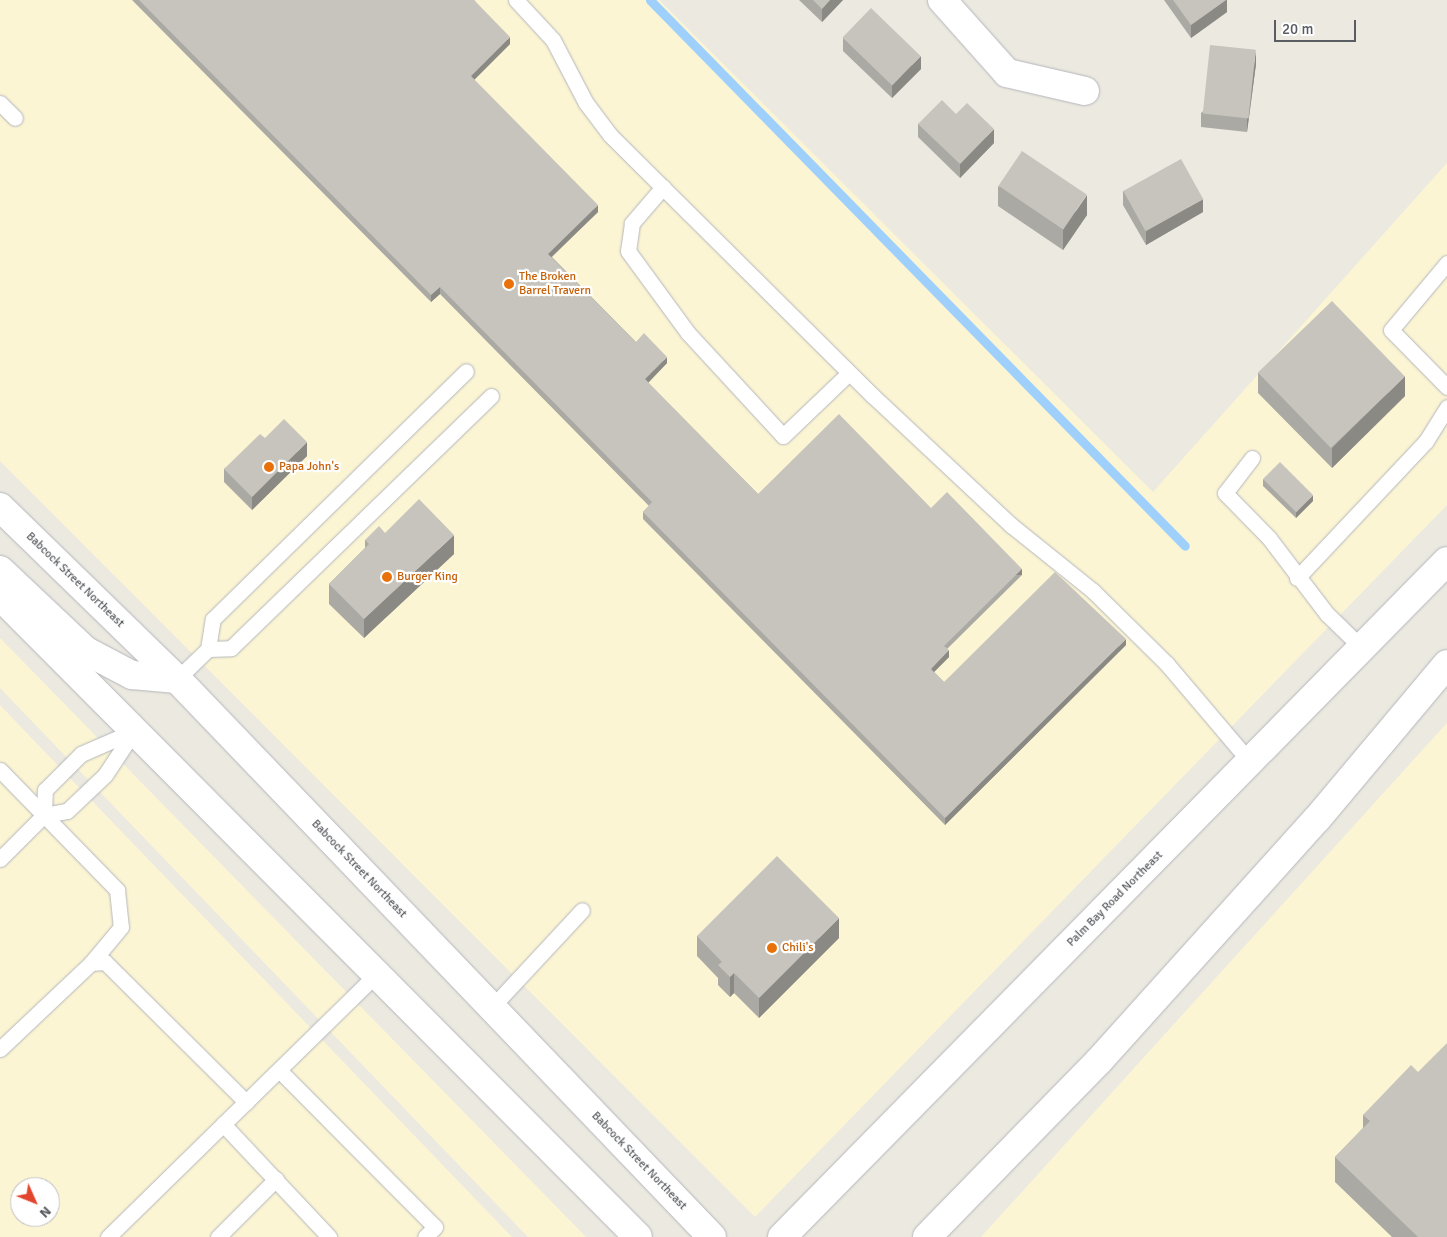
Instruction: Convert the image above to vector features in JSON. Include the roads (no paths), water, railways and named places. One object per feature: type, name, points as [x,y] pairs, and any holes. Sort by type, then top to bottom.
[{"type":"main road","points":[[942,0],[1008,73],[1085,91]]},
{"type":"main road","name":"Babcock Street Northeast","points":[[0,507],[177,679],[712,1237]]},
{"type":"main road","name":"Palm Bay Road Northeast","points":[[782,1237],[1447,561]]},
{"type":"main road","points":[[0,570],[86,651],[132,676],[177,679]]},
{"type":"main road","points":[[0,596],[638,1237]]},
{"type":"main road","points":[[927,1237],[1098,1062],[1317,819],[1447,664]]},
{"type":"lane","points":[[516,0],[554,40],[586,103],[610,135],[849,373],[1011,525],[1093,591],[1167,664],[1250,762]]},
{"type":"lane","points":[[0,103],[15,118]]},
{"type":"lane","points":[[663,187],[632,223],[628,251],[688,333],[783,436],[849,373]]},
{"type":"lane","points":[[1447,263],[1391,330],[1447,387]]},
{"type":"lane","points":[[177,679],[208,650],[213,619],[466,371]]},
{"type":"lane","points":[[208,650],[231,648],[491,396]]},
{"type":"lane","points":[[1297,578],[1426,441],[1447,407]]},
{"type":"lane","points":[[1252,458],[1224,493],[1269,538],[1297,578],[1362,648]]},
{"type":"lane","points":[[44,815],[45,790],[81,754],[134,731]]},
{"type":"lane","points":[[0,859],[44,815],[67,812],[105,775],[134,731]]},
{"type":"lane","points":[[0,770],[117,890],[121,927],[91,963],[0,1048]]},
{"type":"lane","points":[[492,1007],[582,910]]},
{"type":"lane","points":[[91,963],[105,962],[246,1102]]},
{"type":"lane","points":[[108,1237],[377,974]]},
{"type":"lane","points":[[279,1070],[435,1228],[425,1237]]},
{"type":"lane","points":[[223,1124],[329,1237]]},
{"type":"lane","points":[[218,1237],[276,1179]]},
{"type":"waterway","points":[[650,0],[1185,546]]},
{"type":"place","name":"The Broken Barrel Travern","points":[[509,284]]},
{"type":"place","name":"Papa John's","points":[[269,467]]},
{"type":"place","name":"Burger King","points":[[387,577]]},
{"type":"place","name":"Chili's","points":[[772,948]]}]
